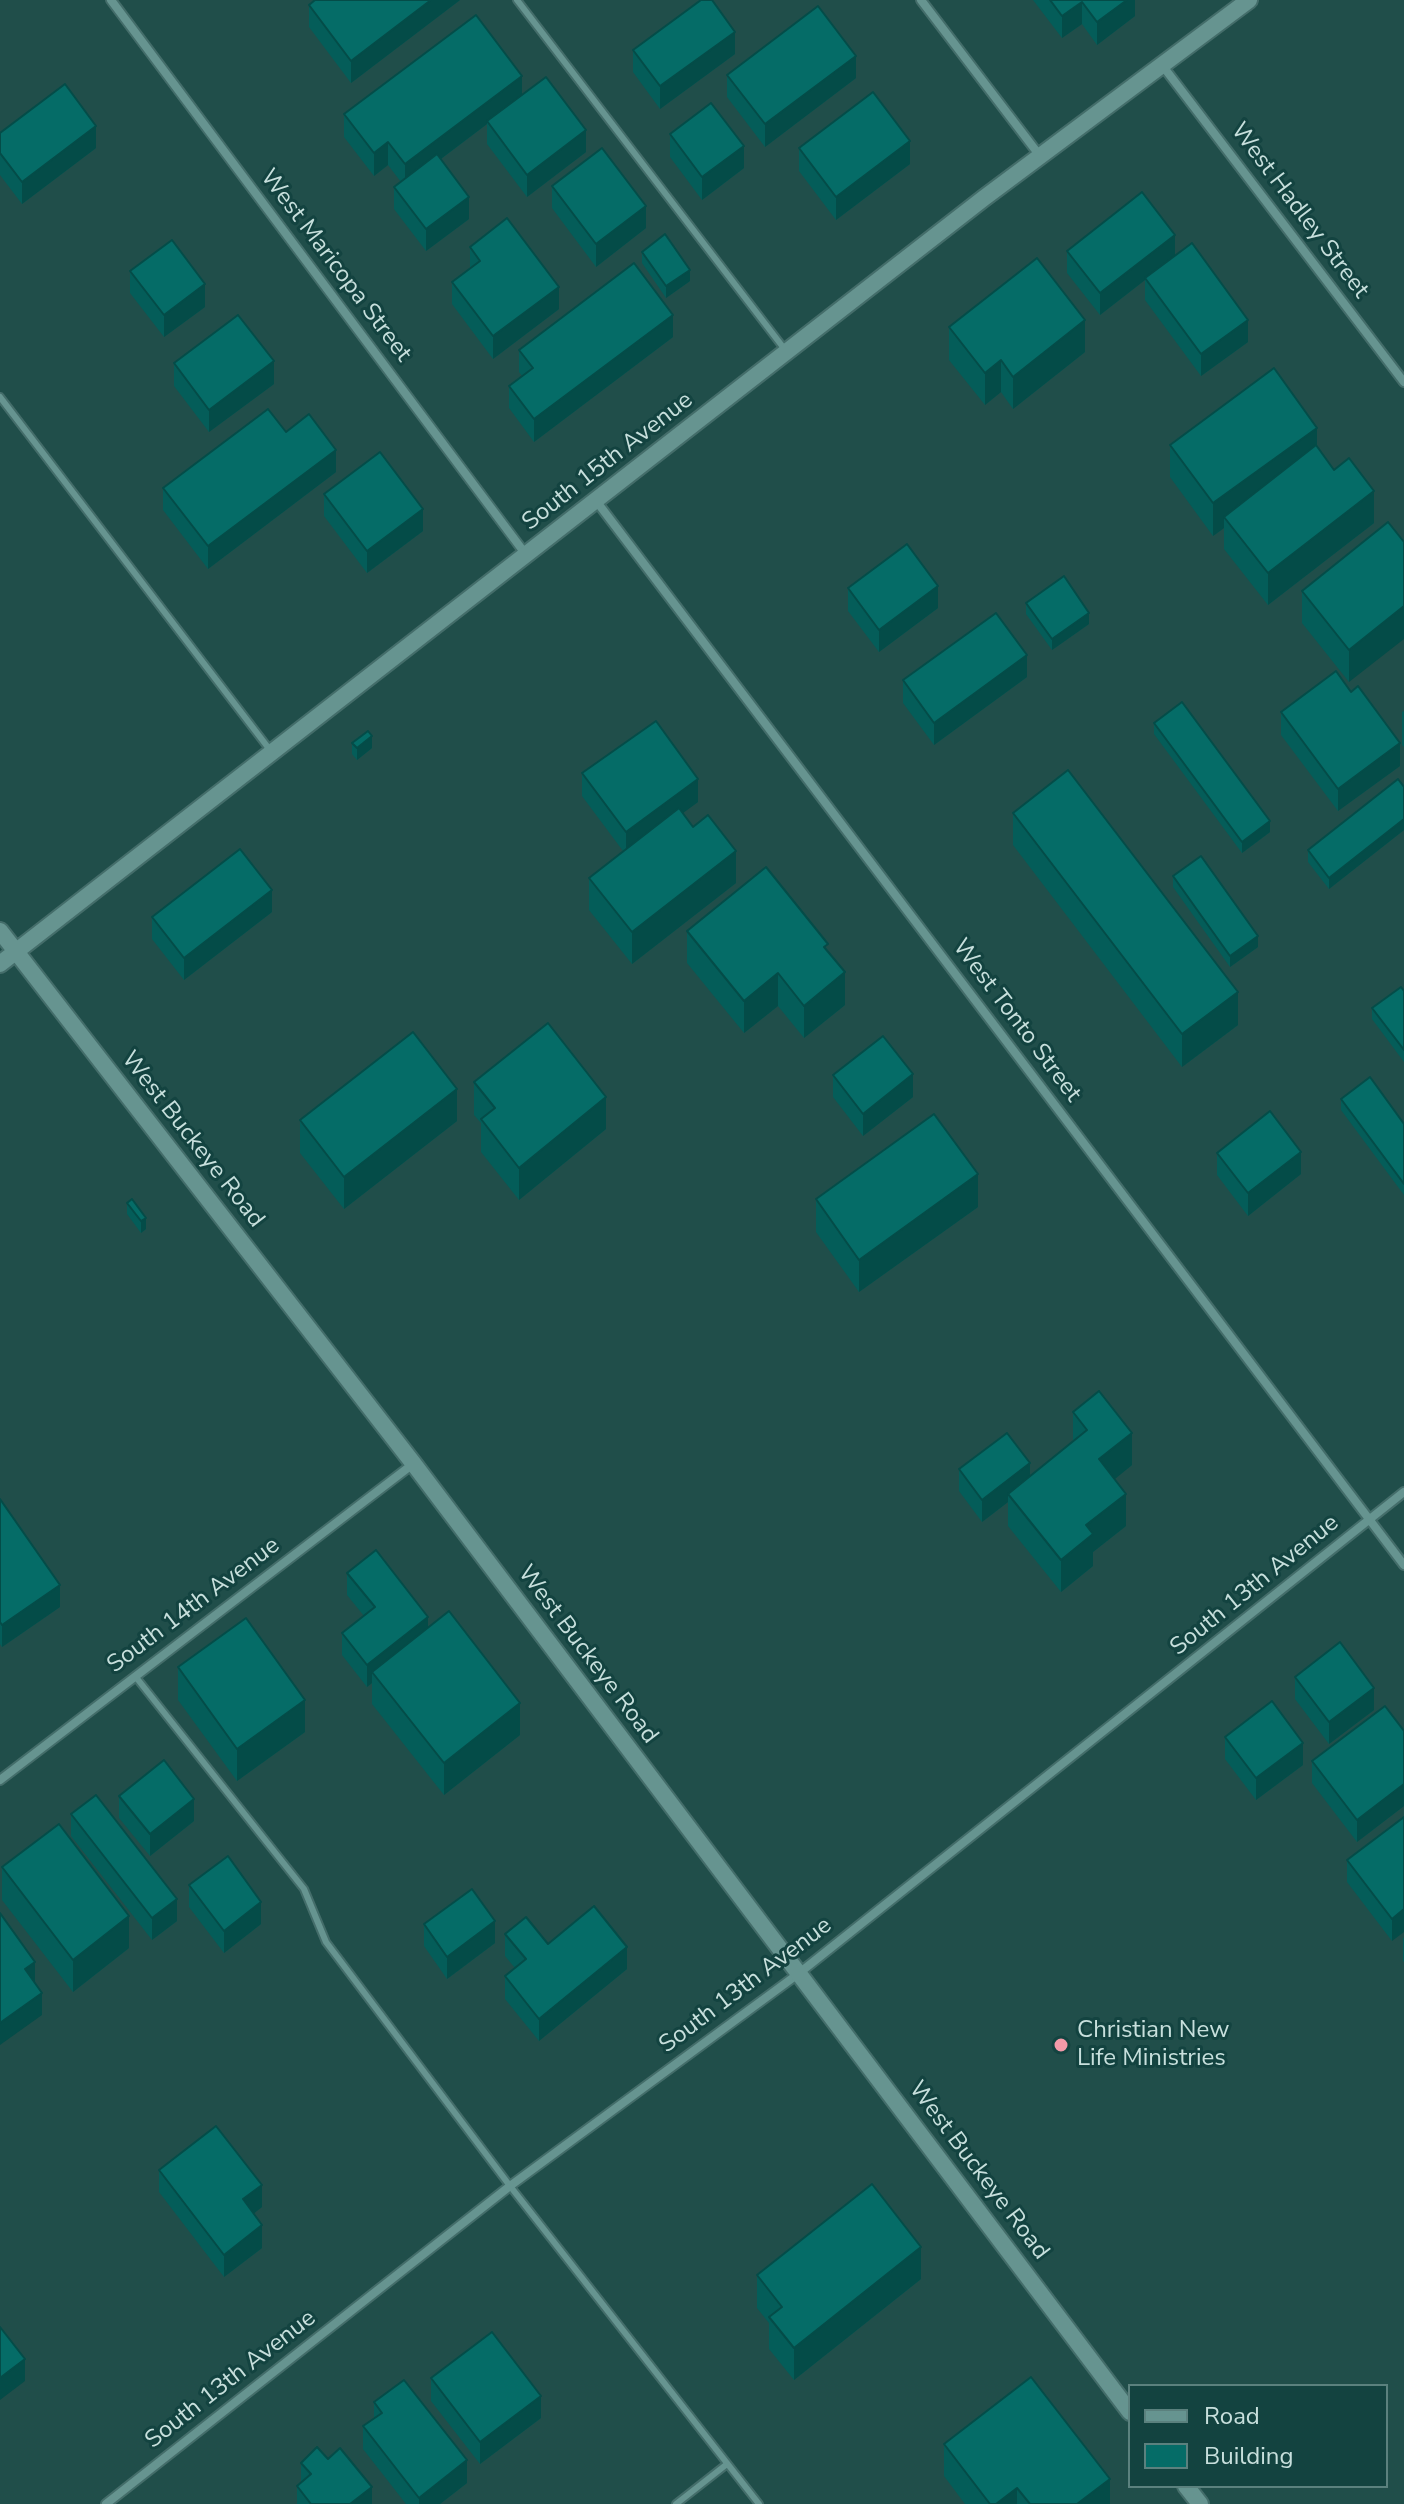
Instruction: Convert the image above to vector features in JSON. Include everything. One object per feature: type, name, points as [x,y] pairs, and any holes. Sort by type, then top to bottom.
[{"type":"main road","name":"South 15th Avenue","points":[[0,964],[528,557],[786,351],[1249,0]]},
{"type":"main road","name":"West Buckeye Road","points":[[0,931],[413,1463],[1128,2409]]},
{"type":"main road","points":[[1188,2488],[1200,2504]]},
{"type":"street","name":"West Maricopa Street","points":[[111,0],[528,557]]},
{"type":"street","points":[[921,0],[1040,156]]},
{"type":"street","name":"West Hadley Street","points":[[1161,64],[1404,382]]},
{"type":"street","name":"West Tonto Street","points":[[597,502],[1404,1565]]},
{"type":"street","name":"South 14th Avenue","points":[[0,1780],[413,1463]]},
{"type":"street","name":"South 13th Avenue","points":[[106,2504],[510,2186],[798,1974],[1404,1492]]},
{"type":"lane","points":[[517,0],[786,351]]},
{"type":"lane","points":[[0,397],[273,754]]},
{"type":"lane","points":[[135,1676],[304,1889],[326,1942],[510,2186],[759,2504]]},
{"type":"lane","points":[[676,2504],[727,2464]]},
{"type":"building","points":[[315,0],[431,0],[351,61],[309,5]]},
{"type":"building","points":[[701,0],[712,0],[735,32],[660,86],[633,50]]},
{"type":"building","points":[[1050,0],[1127,0],[1097,22],[1082,2],[1062,16]]},
{"type":"building","points":[[818,6],[856,56],[765,124],[727,75]]},
{"type":"building","points":[[476,15],[522,76],[405,164],[388,142],[374,153],[344,114]]},
{"type":"building","points":[[546,77],[586,130],[527,175],[487,121]]},
{"type":"building","points":[[65,84],[96,126],[22,182],[0,153],[0,133]]},
{"type":"building","points":[[873,92],[910,141],[836,197],[799,148]]},
{"type":"building","points":[[711,103],[744,146],[702,177],[670,134]]},
{"type":"building","points":[[602,148],[646,206],[596,244],[552,186]]},
{"type":"building","points":[[437,154],[469,197],[426,229],[394,187]]},
{"type":"building","points":[[1142,192],[1175,235],[1100,293],[1067,251]]},
{"type":"building","points":[[507,218],[559,287],[493,336],[452,282],[480,261],[470,247]]},
{"type":"building","points":[[665,234],[690,270],[666,286],[642,252]]},
{"type":"building","points":[[172,240],[205,284],[164,315],[130,271]]},
{"type":"building","points":[[1192,243],[1248,320],[1201,354],[1145,278]]},
{"type":"building","points":[[1037,258],[1085,320],[1013,377],[1001,360],[985,373],[949,327]]},
{"type":"building","points":[[634,263],[673,315],[534,419],[509,386],[533,368],[519,350]]},
{"type":"building","points":[[238,315],[274,361],[209,410],[174,363]]},
{"type":"building","points":[[1274,368],[1317,428],[1213,503],[1170,445]]},
{"type":"building","points":[[268,409],[286,432],[309,414],[336,450],[208,546],[163,488]]},
{"type":"building","points":[[1316,445],[1334,470],[1349,458],[1374,491],[1268,573],[1224,517]]},
{"type":"building","points":[[380,452],[423,509],[367,551],[324,494]]},
{"type":"building","points":[[1388,522],[1404,542],[1404,606],[1349,650],[1302,591]]},
{"type":"building","points":[[907,544],[938,586],[879,630],[848,588]]},
{"type":"building","points":[[1064,576],[1089,613],[1052,639],[1026,603]]},
{"type":"building","points":[[996,613],[1027,655],[934,723],[903,680]]},
{"type":"building","points":[[1336,671],[1351,692],[1358,686],[1400,743],[1338,789],[1281,712]]},
{"type":"building","points":[[1182,702],[1270,821],[1242,842],[1154,723]]},
{"type":"building","points":[[656,721],[698,779],[626,832],[582,773]]},
{"type":"building","points":[[368,731],[372,736],[357,748],[352,743]]},
{"type":"building","points":[[1068,770],[1238,992],[1182,1034],[1013,813]]},
{"type":"building","points":[[1398,779],[1404,787],[1404,819],[1329,878],[1308,850]]},
{"type":"building","points":[[679,808],[693,827],[708,815],[736,851],[632,932],[589,878]]},
{"type":"building","points":[[240,849],[272,890],[184,958],[152,917]]},
{"type":"building","points":[[1201,856],[1258,936],[1230,956],[1173,876]]},
{"type":"building","points":[[766,867],[828,944],[824,947],[845,972],[804,1006],[778,973],[744,1001],[687,931]]},
{"type":"building","points":[[1401,987],[1404,991],[1404,1050],[1372,1008]]},
{"type":"building","points":[[548,1023],[606,1097],[519,1168],[481,1119],[495,1108],[474,1082]]},
{"type":"building","points":[[413,1032],[457,1089],[344,1177],[300,1120]]},
{"type":"building","points":[[883,1036],[913,1074],[863,1114],[833,1075]]},
{"type":"building","points":[[1370,1077],[1404,1124],[1404,1184],[1341,1099]]},
{"type":"building","points":[[1270,1111],[1301,1152],[1248,1193],[1217,1153]]},
{"type":"building","points":[[934,1114],[978,1174],[859,1260],[816,1199]]},
{"type":"building","points":[[132,1199],[146,1218],[141,1221],[127,1203]]},
{"type":"building","points":[[1099,1391],[1132,1433],[1099,1459],[1126,1494],[1086,1525],[1093,1534],[1061,1560],[1008,1494],[1087,1430],[1073,1412]]},
{"type":"building","points":[[1007,1433],[1030,1463],[982,1500],[959,1469]]},
{"type":"building","points":[[0,1499],[60,1585],[2,1625],[0,1622]]},
{"type":"building","points":[[376,1550],[428,1617],[367,1665],[342,1633],[375,1607],[347,1573]]},
{"type":"building","points":[[449,1611],[520,1703],[444,1763],[372,1672]]},
{"type":"building","points":[[246,1618],[305,1700],[237,1749],[178,1667]]},
{"type":"building","points":[[1340,1642],[1374,1688],[1329,1722],[1295,1677]]},
{"type":"building","points":[[1272,1701],[1303,1743],[1256,1778],[1225,1737]]},
{"type":"building","points":[[1385,1706],[1404,1731],[1404,1784],[1357,1820],[1312,1761]]},
{"type":"building","points":[[164,1760],[194,1799],[150,1834],[119,1796]]},
{"type":"building","points":[[96,1795],[177,1899],[152,1918],[71,1814]]},
{"type":"building","points":[[1404,1817],[1404,1909],[1392,1919],[1347,1860]]},
{"type":"building","points":[[59,1824],[129,1916],[73,1960],[2,1867]]},
{"type":"building","points":[[228,1856],[261,1902],[224,1931],[189,1885]]},
{"type":"building","points":[[472,1889],[495,1921],[447,1957],[424,1924]]},
{"type":"building","points":[[594,1906],[627,1947],[539,2019],[505,1976],[526,1959],[505,1934],[526,1917],[548,1944]]},
{"type":"building","points":[[0,1913],[35,1962],[25,1969],[42,1993],[0,2023]]},
{"type":"building","points":[[216,2126],[262,2185],[243,2199],[262,2225],[224,2255],[159,2170]]},
{"type":"building","points":[[872,2184],[921,2247],[794,2348],[769,2317],[782,2307],[757,2275]]},
{"type":"building","points":[[0,2327],[25,2359],[0,2378]]},
{"type":"building","points":[[492,2332],[541,2396],[480,2442],[431,2378]]},
{"type":"building","points":[[1031,2377],[1110,2479],[1077,2504],[1030,2504],[1017,2488],[996,2504],[990,2504],[944,2444]]},
{"type":"building","points":[[404,2380],[467,2460],[419,2498],[363,2426],[382,2413],[374,2402]]},
{"type":"building","points":[[317,2447],[328,2459],[340,2448],[372,2487],[350,2504],[311,2504],[297,2486],[311,2474],[301,2463]]},
{"type":"place","name":"Christian New Life Ministries","points":[[1061,2045]]}]
